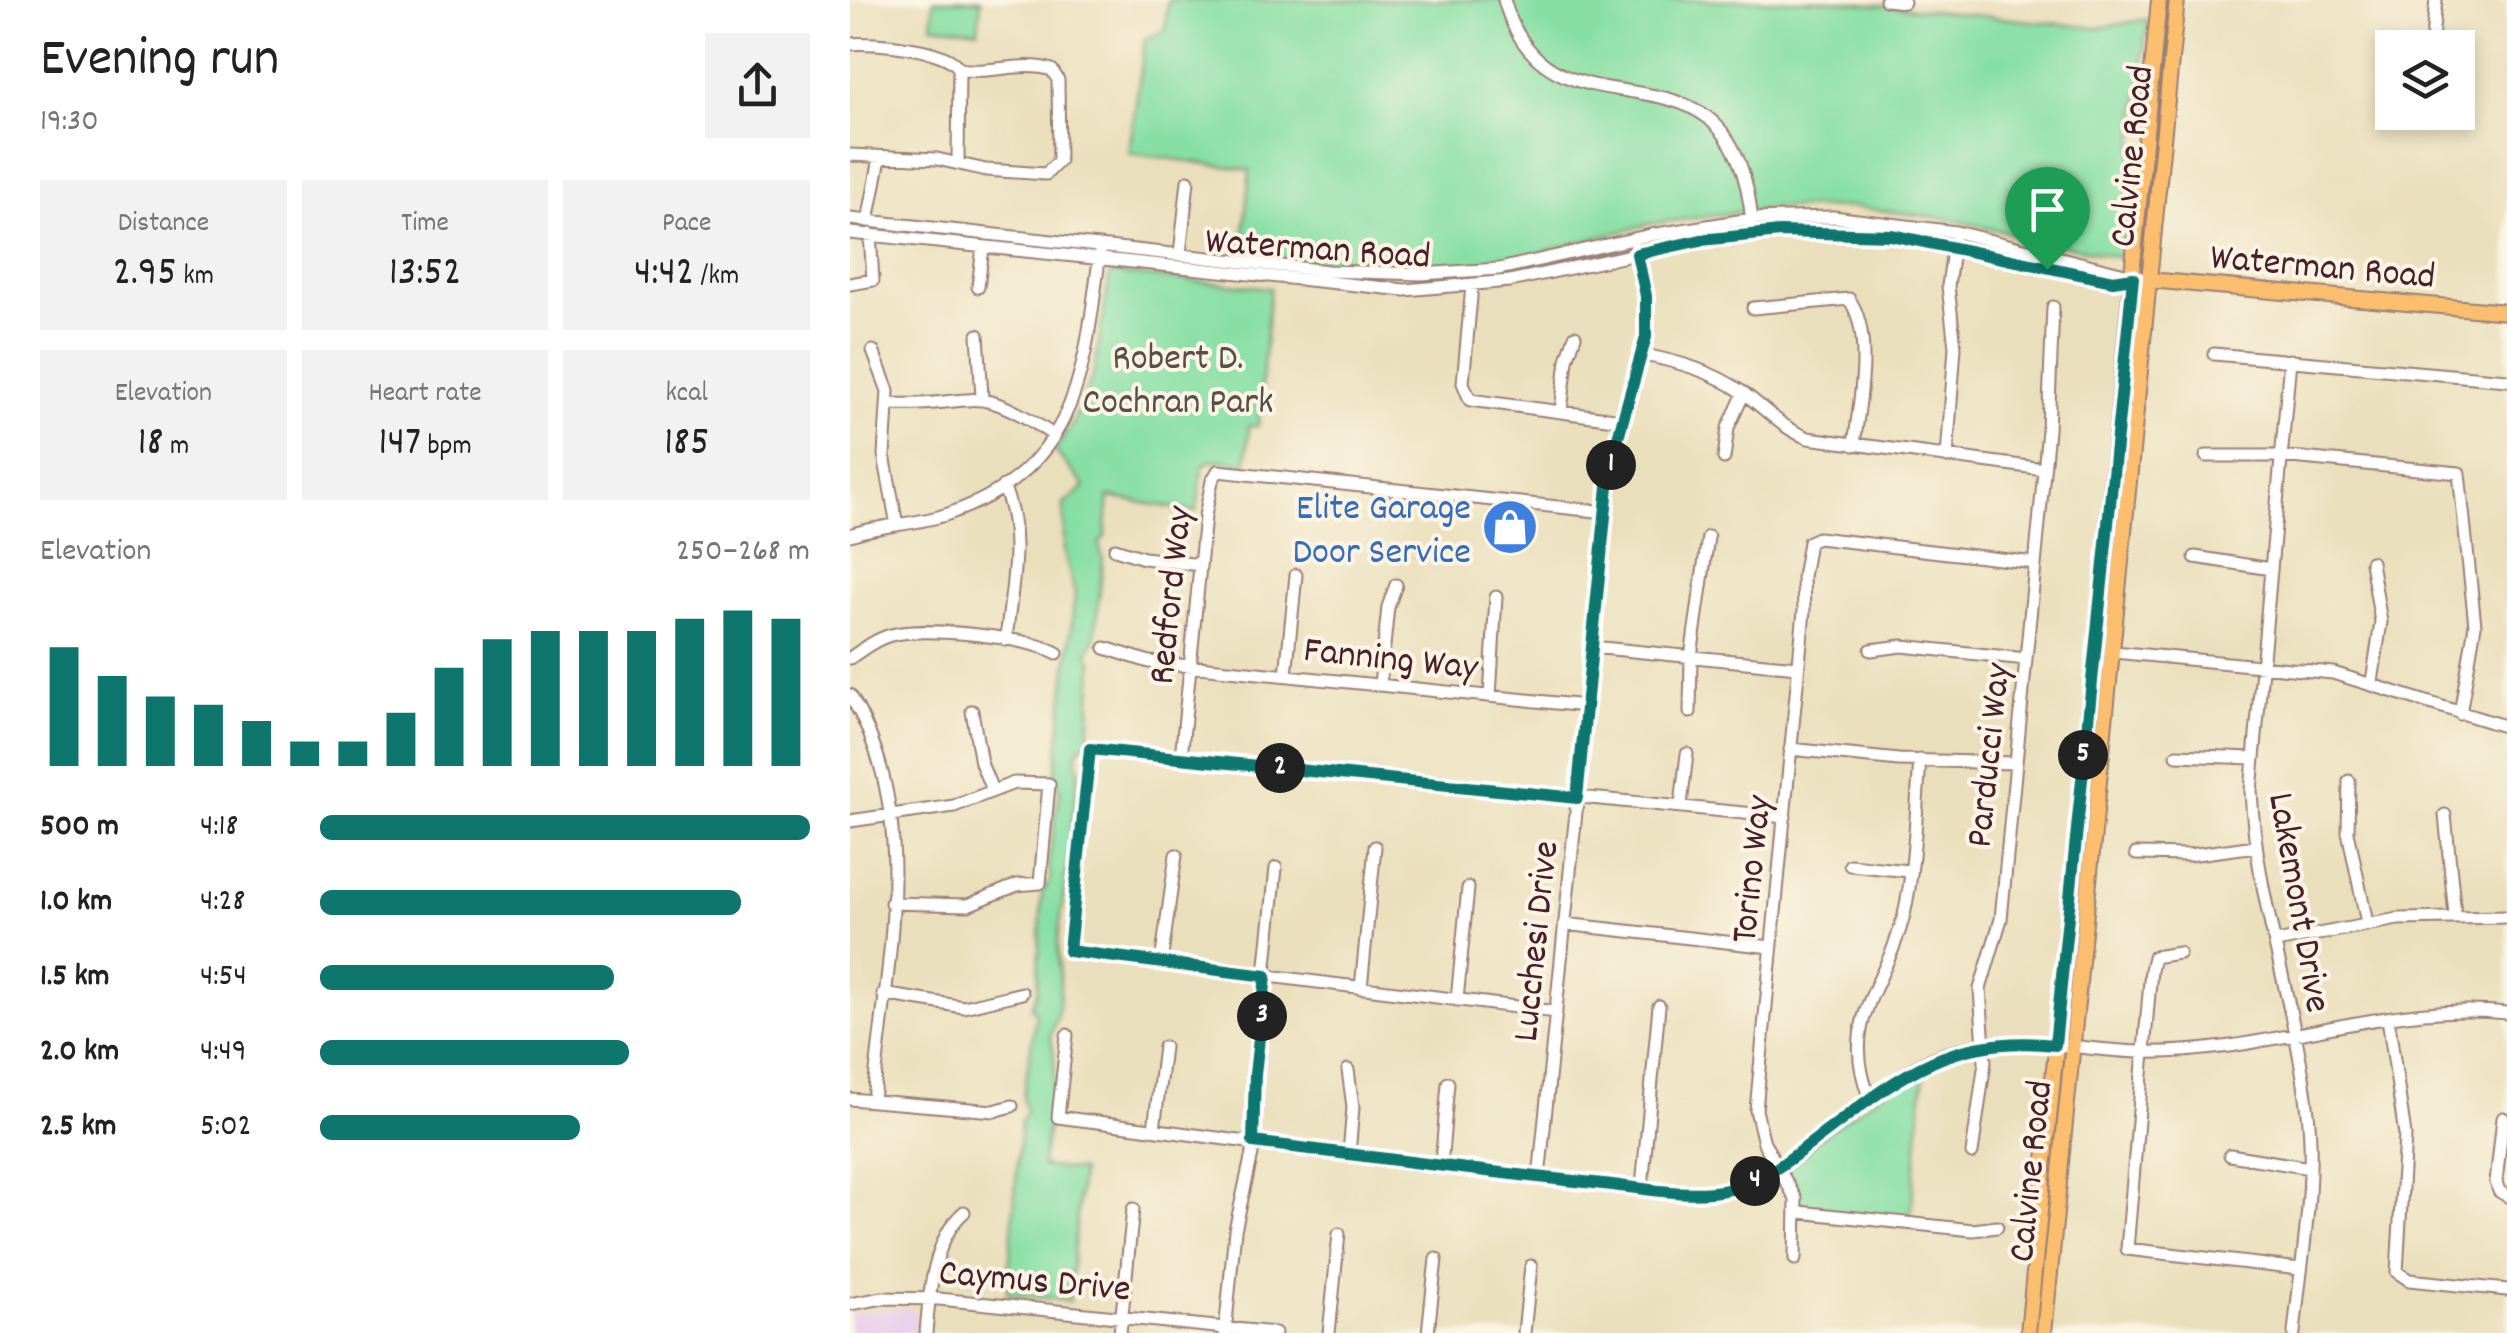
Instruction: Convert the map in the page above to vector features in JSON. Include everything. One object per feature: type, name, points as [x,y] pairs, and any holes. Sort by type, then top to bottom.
[{"type":"main road","name":"Calvine Road","points":[[2028,1333],[2064,938],[2160,0]]},
{"type":"main road","name":"Calvine Road","points":[[2044,1333],[2177,0]]},
{"type":"main road","name":"Waterman Road","points":[[2149,280],[2507,312]]},
{"type":"main road","points":[[2106,533],[2112,560],[2105,641],[2114,652]]},
{"type":"main road","points":[[2064,938],[2074,956],[2066,1036],[2074,1047]]},
{"type":"main road","points":[[2055,1045],[2065,1056],[2056,1139],[2062,1161]]},
{"type":"street","points":[[1504,0],[1522,41],[1552,70],[1595,88],[1650,92],[1678,100],[1717,126],[1740,160],[1753,234]]},
{"type":"street","points":[[1886,0],[1904,2]]},
{"type":"street","points":[[2433,30],[2436,0]]},
{"type":"street","points":[[850,44],[930,52],[949,58],[959,69],[987,73],[1039,66],[1056,74],[1059,161],[1046,174],[986,170],[958,162],[850,155]]},
{"type":"street","points":[[958,162],[959,69]]},
{"type":"street","points":[[871,219],[880,158]]},
{"type":"street","points":[[1180,254],[1188,182]]},
{"type":"street","name":"Waterman Road","points":[[850,226],[870,234],[983,248],[1180,254],[1328,271],[1421,274],[1499,269],[1634,239],[1752,219],[1834,217],[1955,239],[2113,281],[2149,280]]},
{"type":"street","name":"Waterman Road","points":[[850,226],[871,219],[1329,286],[1406,290],[1472,286],[1701,240],[1753,234],[1955,239]]},
{"type":"street","points":[[850,284],[873,280],[870,234]]},
{"type":"street","name":"Lucchesi Drive","points":[[1540,1178],[1606,512],[1622,420],[1644,355],[1647,306],[1634,239]]},
{"type":"street","points":[[1948,456],[1955,347],[1948,286],[1955,239]]},
{"type":"street","points":[[978,287],[983,248]]},
{"type":"street","points":[[850,535],[945,515],[1004,486],[1054,435],[1072,402],[1087,360],[1100,252]]},
{"type":"street","points":[[1472,286],[1466,396],[1475,402],[1622,420]]},
{"type":"street","points":[[1753,308],[1849,300],[1861,346],[1854,445]]},
{"type":"street","name":"Parducci Way","points":[[1972,1153],[1983,1044],[1980,989],[1999,931],[2044,469],[2054,339],[2052,307]]},
{"type":"street","points":[[978,335],[982,397]]},
{"type":"street","points":[[1561,411],[1567,360],[1575,336]]},
{"type":"street","points":[[872,352],[886,378],[889,404],[884,455],[897,525]]},
{"type":"street","points":[[2214,354],[2507,380]]},
{"type":"street","points":[[1644,355],[1692,366],[1744,394],[1797,434],[2044,469]]},
{"type":"street","name":"Lakemont Drive","points":[[2290,360],[2252,758],[2256,846],[2308,1115],[2310,1168],[2294,1333]]},
{"type":"street","points":[[1724,458],[1728,428],[1744,394]]},
{"type":"street","points":[[889,404],[982,397],[1009,405],[1054,435]]},
{"type":"street","points":[[2206,456],[2281,456],[2459,473],[2475,626],[2460,714]]},
{"type":"street","name":"Redford Way","points":[[1181,758],[1200,565],[1212,481],[1218,471],[1606,512]]},
{"type":"street","points":[[1004,486],[1014,510],[1016,536],[1006,640]]},
{"type":"street","points":[[1690,712],[1692,658],[1708,536]]},
{"type":"street","name":"Torino Way","points":[[1795,1258],[1798,1212],[1792,1186],[1764,1143],[1756,1110],[1808,542],[1818,538],[2035,563]]},
{"type":"street","points":[[1115,548],[1144,558],[1200,565]]},
{"type":"street","points":[[2195,557],[2271,569]]},
{"type":"street","points":[[2371,562],[2381,622],[2372,682]]},
{"type":"street","points":[[1286,676],[1296,576]]},
{"type":"street","points":[[1380,685],[1388,608],[1396,585]]},
{"type":"street","points":[[1490,696],[1496,596]]},
{"type":"street","points":[[850,658],[880,639],[902,632],[1006,640],[1034,644],[1056,653]]},
{"type":"street","points":[[1870,650],[1902,646],[2026,660]]},
{"type":"street","points":[[1592,647],[1797,667]]},
{"type":"street","name":"Fanning Way","points":[[1104,648],[1130,658],[1190,666],[1586,706]]},
{"type":"street","points":[[2114,652],[2262,664],[2372,682],[2507,727]]},
{"type":"street","points":[[850,694],[877,751],[892,814],[891,903],[872,1101]]},
{"type":"street","points":[[972,710],[980,763],[992,790]]},
{"type":"street","points":[[1556,1012],[1069,951],[1090,749],[1785,818]]},
{"type":"street","points":[[1790,749],[2016,763]]},
{"type":"street","points":[[1680,805],[1686,754]]},
{"type":"street","points":[[2177,756],[2252,758]]},
{"type":"street","points":[[1870,1099],[1857,1060],[1858,1035],[1902,921],[1920,760]]},
{"type":"street","points":[[2349,781],[2348,832],[2366,923]]},
{"type":"street","points":[[850,821],[954,806],[1014,782],[1049,784],[1040,882],[1017,885],[956,907],[891,903]]},
{"type":"street","points":[[2445,816],[2455,915]]},
{"type":"street","points":[[2136,854],[2189,855],[2256,846]]},
{"type":"street","points":[[1361,988],[1376,848]]},
{"type":"street","points":[[1161,962],[1176,855]]},
{"type":"street","points":[[1850,864],[1909,870]]},
{"type":"street","points":[[1226,1330],[1235,1230],[1253,1142],[1255,1074],[1276,868]]},
{"type":"street","points":[[1457,1000],[1468,888]]},
{"type":"street","points":[[2276,942],[2366,923],[2455,915],[2507,916]]},
{"type":"street","points":[[1564,924],[1772,946]]},
{"type":"street","points":[[2179,953],[2154,958],[2127,1249],[2300,1269]]},
{"type":"street","points":[[883,994],[964,1007],[1022,993]]},
{"type":"street","points":[[1642,1188],[1659,1006]]},
{"type":"street","points":[[1066,1034],[1058,1117],[1540,1178],[1642,1188],[1725,1190],[1754,1181],[1780,1166],[1925,1062],[1983,1044],[2143,1052],[2207,1050],[2442,1011],[2507,1013]]},
{"type":"street","points":[[2388,1018],[2405,1135],[2397,1272],[2410,1280],[2507,1290]]},
{"type":"street","points":[[1154,1129],[1164,1047]]},
{"type":"street","points":[[1348,1070],[1354,1107],[1349,1154]]},
{"type":"street","points":[[1441,1166],[1448,1083]]},
{"type":"street","points":[[850,1099],[994,1111],[1012,1106]]},
{"type":"street","points":[[2503,1118],[2496,1182],[2499,1191],[2507,1196]]},
{"type":"street","points":[[2230,1155],[2310,1168]]},
{"type":"street","points":[[1120,1333],[1133,1209]]},
{"type":"street","points":[[926,1333],[945,1235],[964,1212]]},
{"type":"street","points":[[1798,1212],[1973,1230],[1997,1227]]},
{"type":"street","points":[[1329,1333],[1338,1234]]},
{"type":"street","points":[[1428,1333],[1436,1260]]},
{"type":"street","points":[[1524,1333],[1530,1266]]},
{"type":"street","name":"Caymus Drive","points":[[850,1304],[883,1298],[931,1298],[1275,1333]]},
{"type":"shaded area","points":[[908,1307],[917,1315],[916,1333],[850,1333],[850,1313]]},
{"type":"green space","points":[[934,0],[981,0],[978,30],[932,25]]},
{"type":"green space","points":[[1168,0],[1831,0],[2097,28],[2148,19],[2121,258],[1949,219],[1853,207],[1772,208],[1649,224],[1493,265],[1351,269],[1242,250],[1250,170],[1129,153],[1145,39],[1165,31]]},
{"type":"green space","name":"Robert D. Cochran Park","points":[[1110,273],[1270,288],[1258,426],[1249,426],[1246,464],[1215,461],[1203,466],[1196,512],[1109,497],[1105,537],[1099,544],[1103,561],[1095,638],[1088,653],[1093,663],[1089,741],[1081,746],[1077,757],[1079,771],[1058,941],[1059,1001],[1050,1035],[1054,1084],[1042,1166],[1081,1171],[1069,1301],[1007,1293],[1021,1121],[1026,1112],[1023,1097],[1036,1014],[1031,1006],[1037,993],[1042,893],[1051,879],[1048,865],[1060,790],[1055,779],[1075,594],[1064,552],[1064,504],[1085,487],[1055,451],[1074,421],[1094,372]]},
{"type":"green space","points":[[1925,1062],[1910,1224],[1799,1212],[1780,1166]]},
{"type":"place","name":"Elite Garage Door Service","points":[[1510,527]]},
{"type":"route","points":[[1780,232],[1853,232],[1926,240],[2047,269],[2113,281],[2133,278],[2055,1045],[1983,1044],[1925,1062],[1769,1174],[1741,1186],[1697,1192],[1540,1178],[1253,1142],[1255,1074],[1266,976],[1069,951],[1090,749],[1577,798],[1610,466],[1620,424],[1641,367],[1646,337],[1646,296],[1637,254],[1701,240],[1780,232]]}]
